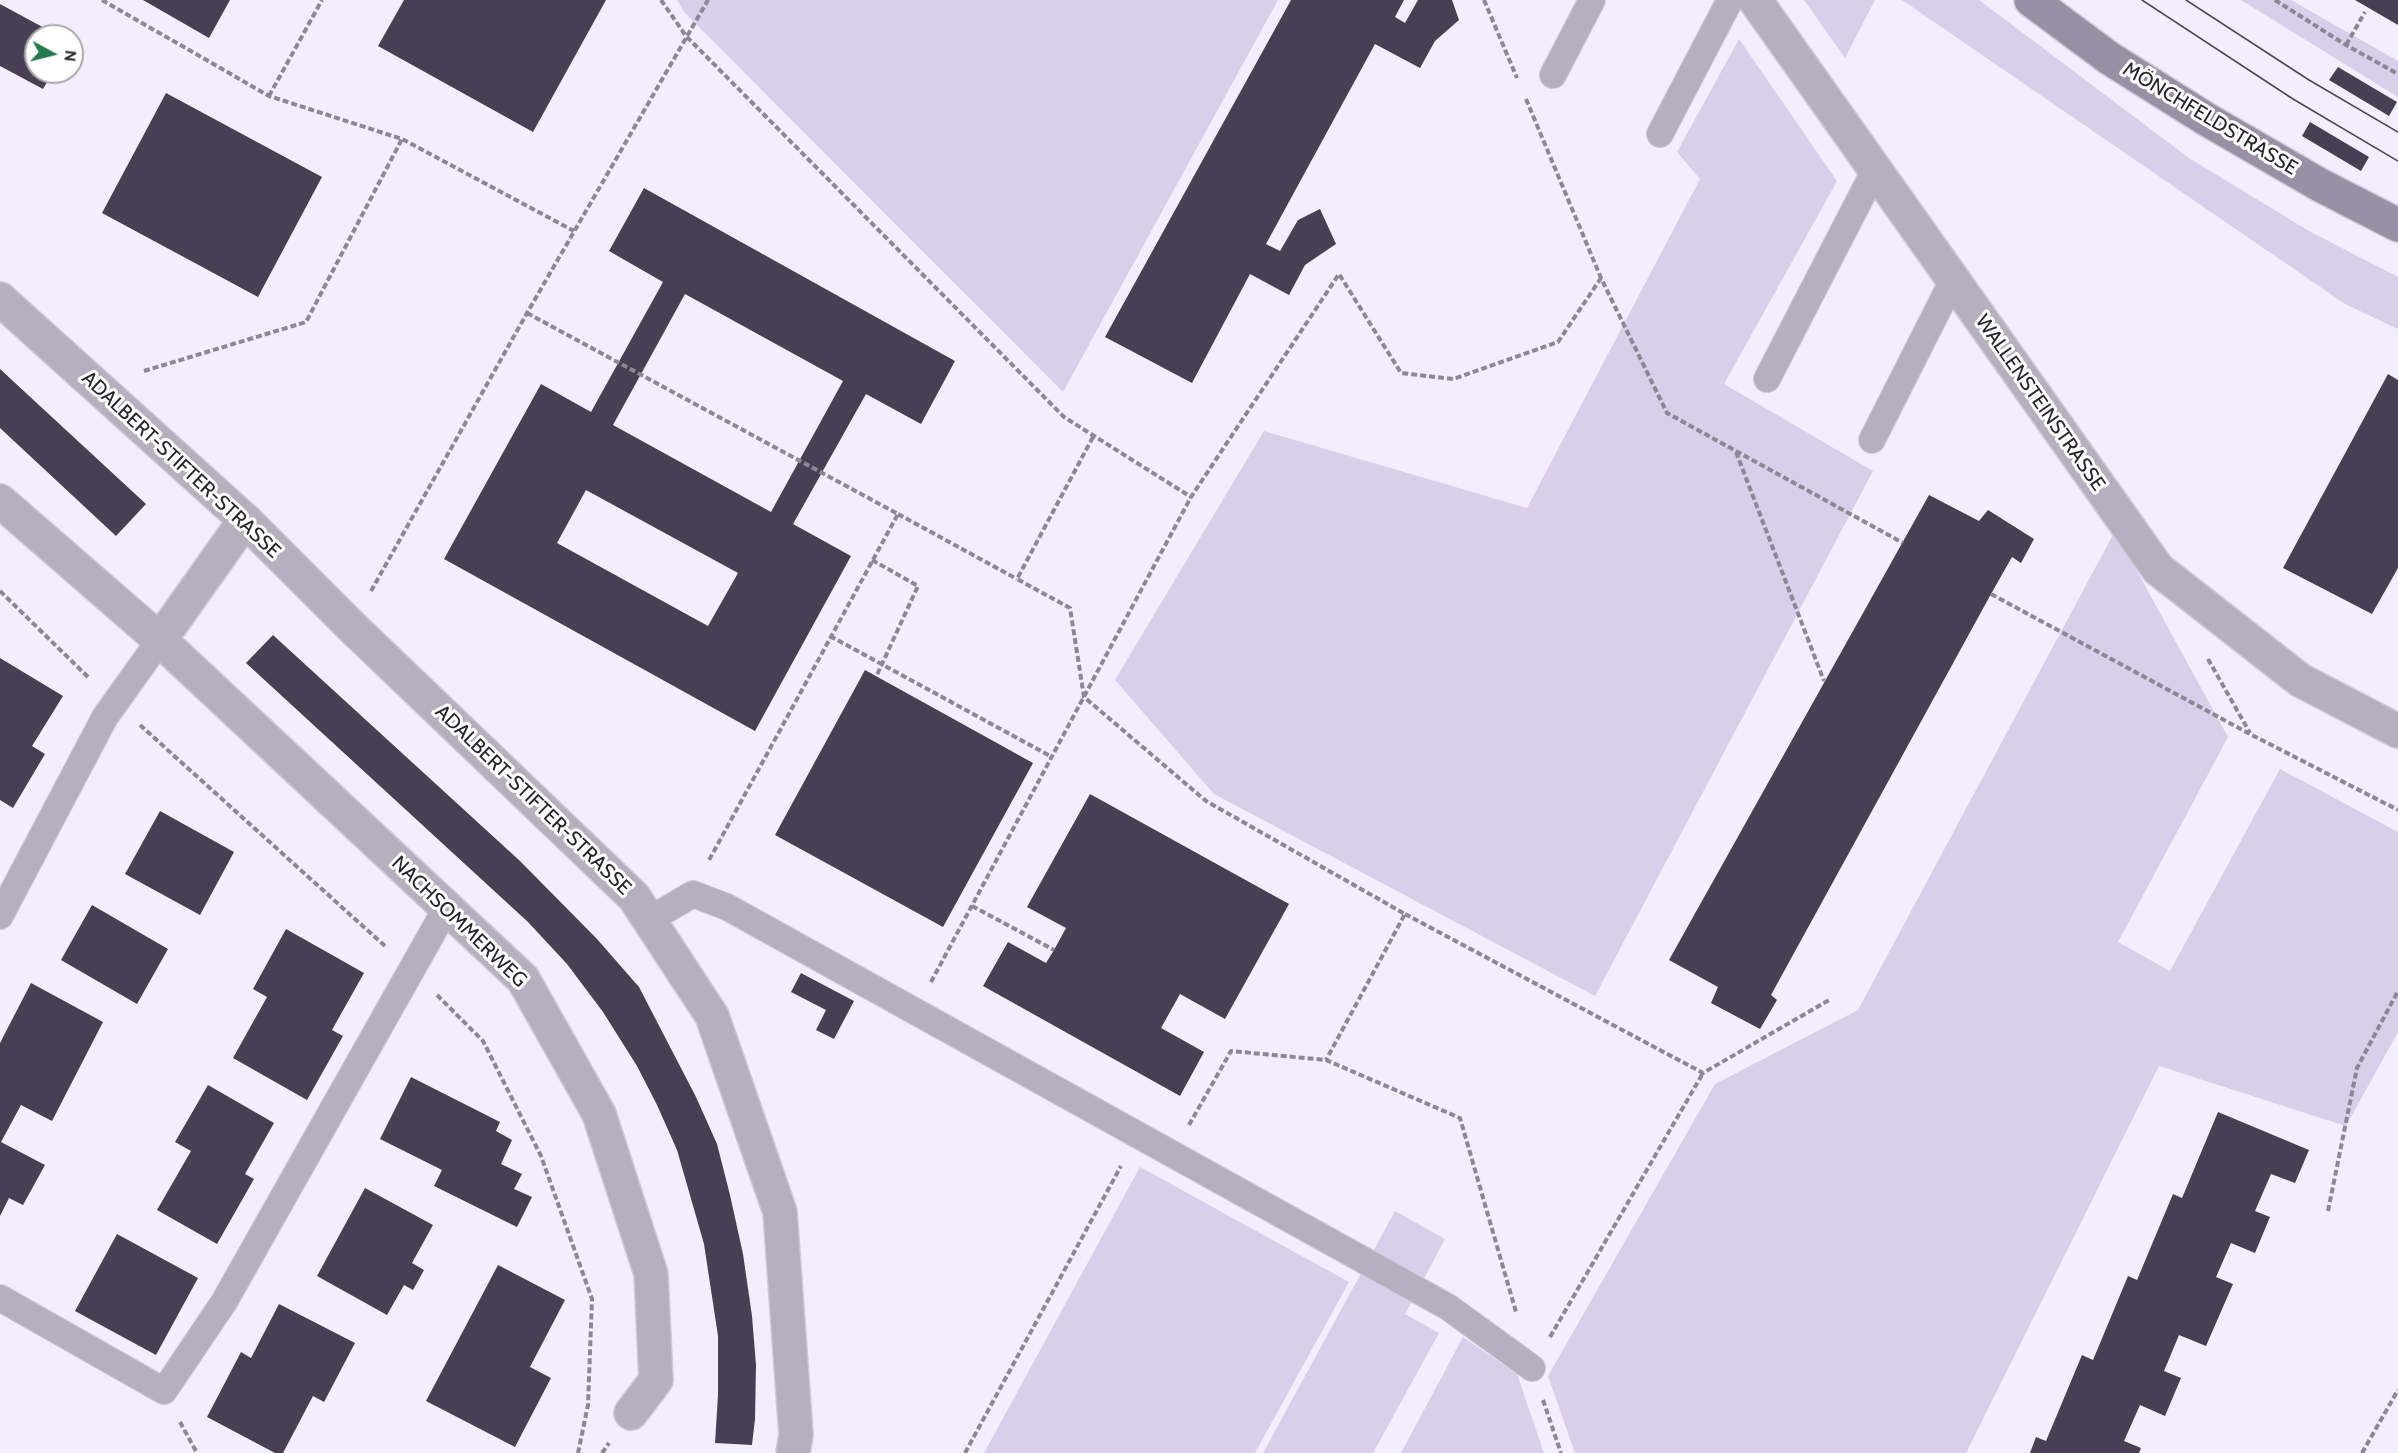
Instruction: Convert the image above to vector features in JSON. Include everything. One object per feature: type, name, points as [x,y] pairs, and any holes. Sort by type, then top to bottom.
[{"type":"main road","name":"MÖNCHFELDSTRASSE","points":[[2031,0],[2109,58],[2206,119],[2320,185],[2398,225]]},
{"type":"street","name":"WALLENSTEINSTRASSE","points":[[1755,0],[2158,569],[2300,680],[2398,730]]},
{"type":"street","name":"ADALBERT-STIFTER-STRASSE","points":[[0,299],[245,520],[351,626],[634,897],[712,1016],[780,1212],[796,1435],[793,1453]]},
{"type":"street","name":"NACHSOMMERWEG","points":[[0,501],[160,640],[523,979],[599,1114],[651,1274],[656,1380],[631,1413]]},
{"type":"street","points":[[160,640],[245,520]]},
{"type":"lane","points":[[1553,75],[1592,0]]},
{"type":"lane","points":[[1660,134],[1730,0]]},
{"type":"lane","points":[[1767,379],[1875,170]]},
{"type":"lane","points":[[1872,440],[1953,280]]},
{"type":"lane","points":[[0,916],[114,702],[160,640]]},
{"type":"lane","points":[[649,920],[693,894],[727,907],[1448,1307],[1532,1368]]},
{"type":"lane","points":[[0,1299],[164,1391],[224,1302],[447,907]]},
{"type":"path","points":[[102,0],[269,96],[402,139],[574,231]]},
{"type":"path","points":[[269,96],[322,0]]},
{"type":"path","points":[[661,0],[686,36],[1064,417],[1191,497]]},
{"type":"path","points":[[351,626],[526,313],[708,0]]},
{"type":"path","points":[[1484,0],[1520,86]]},
{"type":"path","points":[[2275,0],[2346,45],[2398,74]]},
{"type":"path","points":[[2346,45],[2365,12]]},
{"type":"path","points":[[1525,96],[1601,279],[1667,413],[1903,543]]},
{"type":"path","points":[[144,371],[306,322],[402,139]]},
{"type":"path","points":[[915,1012],[1191,497],[1339,274],[1401,373],[1453,379],[1558,342],[1601,279]]},
{"type":"path","points":[[526,313],[1070,608],[1084,697],[1206,801],[1406,914],[1703,1073]]},
{"type":"path","points":[[1017,579],[1093,437]]},
{"type":"path","points":[[1736,452],[1824,681]]},
{"type":"path","points":[[693,894],[711,854],[898,514]]},
{"type":"path","points":[[872,560],[918,586],[876,677]]},
{"type":"path","points":[[0,591],[114,702],[412,970],[483,1041],[541,1156],[592,1299],[588,1405],[578,1453]]},
{"type":"path","points":[[1991,594],[2250,734],[2398,810]]},
{"type":"path","points":[[830,636],[1052,757]]},
{"type":"path","points":[[972,906],[1054,950]]},
{"type":"path","points":[[1326,1060],[1406,914]]},
{"type":"path","points":[[2328,1211],[2357,1068],[2398,991]]},
{"type":"path","points":[[1532,1368],[1703,1073],[1831,999]]},
{"type":"path","points":[[1173,1154],[1231,1051],[1326,1060],[1460,1118],[1532,1368],[1561,1453]]},
{"type":"path","points":[[965,1453],[1138,1134]]},
{"type":"path","points":[[2362,1453],[2398,1390]]},
{"type":"shaded area","points":[[677,0],[1278,0],[1063,392],[684,12]]},
{"type":"shaded area","points":[[1804,0],[1875,0],[1845,58]]},
{"type":"shaded area","points":[[1902,0],[1979,0],[2189,158],[2309,231],[2398,277],[2398,329],[2345,304]]},
{"type":"shaded area","points":[[2241,0],[2291,0],[2398,61],[2398,97]]},
{"type":"shaded area","points":[[1739,39],[1837,181],[1724,384],[1873,471],[1595,996],[1214,794],[1115,680],[1264,431],[1527,508],[1700,179],[1677,152]]},
{"type":"shaded area","points":[[2115,531],[2228,737],[2118,942],[2170,971],[2280,769],[2398,832],[2398,1032],[2346,1126],[2159,1066],[1966,1453],[1575,1453],[1548,1376],[1715,1084],[1858,1010]]},
{"type":"shaded area","points":[[1140,1167],[1349,1282],[1255,1453],[984,1453]]},
{"type":"shaded area","points":[[1395,1211],[1445,1239],[1405,1314],[1439,1333],[1373,1453],[1263,1453]]},
{"type":"shaded area","points":[[1463,1337],[1517,1374],[1544,1453],[1401,1453]]},
{"type":"building","points":[[143,0],[230,0],[209,38]]},
{"type":"building","points":[[404,0],[606,0],[533,132],[378,46]]},
{"type":"building","points":[[1291,0],[1404,0],[1395,17],[1405,23],[1418,0],[1452,0],[1459,20],[1435,41],[1420,68],[1375,44],[1266,244],[1280,251],[1298,220],[1320,209],[1336,244],[1305,265],[1289,295],[1250,274],[1192,383],[1105,337]]},
{"type":"building","points":[[2355,0],[2398,0],[2398,25],[2367,7]]},
{"type":"building","points":[[0,4],[37,24],[24,24],[24,79],[0,66]]},
{"type":"building","points":[[2338,67],[2397,102],[2389,116],[2329,80]]},
{"type":"building","points":[[34,84],[46,84],[43,89]]},
{"type":"building","points":[[166,93],[322,177],[258,297],[102,213]]},
{"type":"building","points":[[2310,122],[2369,157],[2361,171],[2302,136]]},
{"type":"building","points":[[644,188],[955,361],[921,424],[866,394],[793,524],[851,556],[755,731],[444,559],[541,384],[591,412],[663,282],[609,251]],"holes":[[[685,294],[843,381],[771,512],[613,425]],[[586,490],[738,573],[708,626],[557,543]]]},
{"type":"building","points":[[0,369],[146,504],[116,536],[0,428]]},
{"type":"building","points":[[2388,374],[2398,380],[2398,568],[2372,614],[2283,568]]},
{"type":"building","points":[[1929,495],[1979,521],[1988,510],[2034,539],[2021,563],[2012,557],[1991,594],[1771,995],[1777,1000],[1760,1029],[1711,1003],[1718,987],[1669,960]]},
{"type":"building","points":[[273,635],[520,861],[597,939],[639,987],[696,1097],[717,1144],[730,1195],[743,1254],[752,1316],[756,1365],[752,1445],[715,1443],[718,1336],[704,1244],[677,1150],[637,1066],[603,1012],[567,964],[528,922],[246,663]]},
{"type":"building","points":[[0,658],[63,696],[32,746],[45,754],[13,808],[0,800]]},
{"type":"building","points":[[865,670],[1033,763],[943,927],[775,835]]},
{"type":"building","points":[[1090,794],[1289,904],[1225,1019],[1180,994],[1161,1028],[1204,1052],[1180,1096],[983,986],[1008,942],[1046,963],[1054,950],[1066,928],[1027,907]]},
{"type":"building","points":[[160,811],[234,852],[200,915],[125,874]]},
{"type":"building","points":[[92,905],[168,949],[137,1004],[61,960]]},
{"type":"building","points":[[286,929],[364,973],[332,1030],[343,1036],[307,1100],[233,1058],[267,997],[253,989]]},
{"type":"building","points":[[801,973],[854,1001],[834,1039],[816,1030],[826,1010],[791,992]]},
{"type":"building","points":[[31,983],[103,1022],[52,1121],[21,1105],[1,1142],[45,1165],[23,1205],[9,1198],[0,1216],[0,1043]]},
{"type":"building","points":[[411,1077],[500,1122],[496,1131],[512,1140],[501,1164],[522,1174],[514,1189],[532,1197],[517,1227],[434,1186],[442,1170],[380,1139]]},
{"type":"building","points":[[208,1085],[274,1123],[245,1174],[254,1179],[217,1244],[157,1210],[191,1151],[175,1142]]},
{"type":"building","points":[[2218,1112],[2309,1150],[2295,1183],[2271,1174],[2255,1211],[2270,1217],[2255,1253],[2231,1243],[2216,1277],[2233,1284],[2206,1346],[2179,1335],[2164,1371],[2181,1378],[2165,1416],[2140,1405],[2124,1441],[2141,1448],[2139,1453],[2030,1453],[2036,1437],[2046,1441],[2082,1355],[2093,1360],[2128,1276],[2137,1280],[2173,1194],[2182,1198]]},
{"type":"building","points":[[365,1188],[433,1225],[412,1263],[424,1270],[413,1290],[404,1285],[387,1315],[317,1276]]},
{"type":"building","points":[[117,1234],[198,1278],[156,1355],[75,1311]]},
{"type":"building","points":[[498,1265],[565,1300],[530,1367],[551,1378],[515,1447],[426,1401]]},
{"type":"building","points":[[279,1304],[355,1343],[324,1402],[313,1396],[283,1453],[275,1453],[207,1417],[241,1352],[251,1358]]},
{"type":"tram line","points":[[2142,0],[2293,99],[2398,161]]},
{"type":"tram line","points":[[2186,0],[2309,80],[2398,132]]}]
